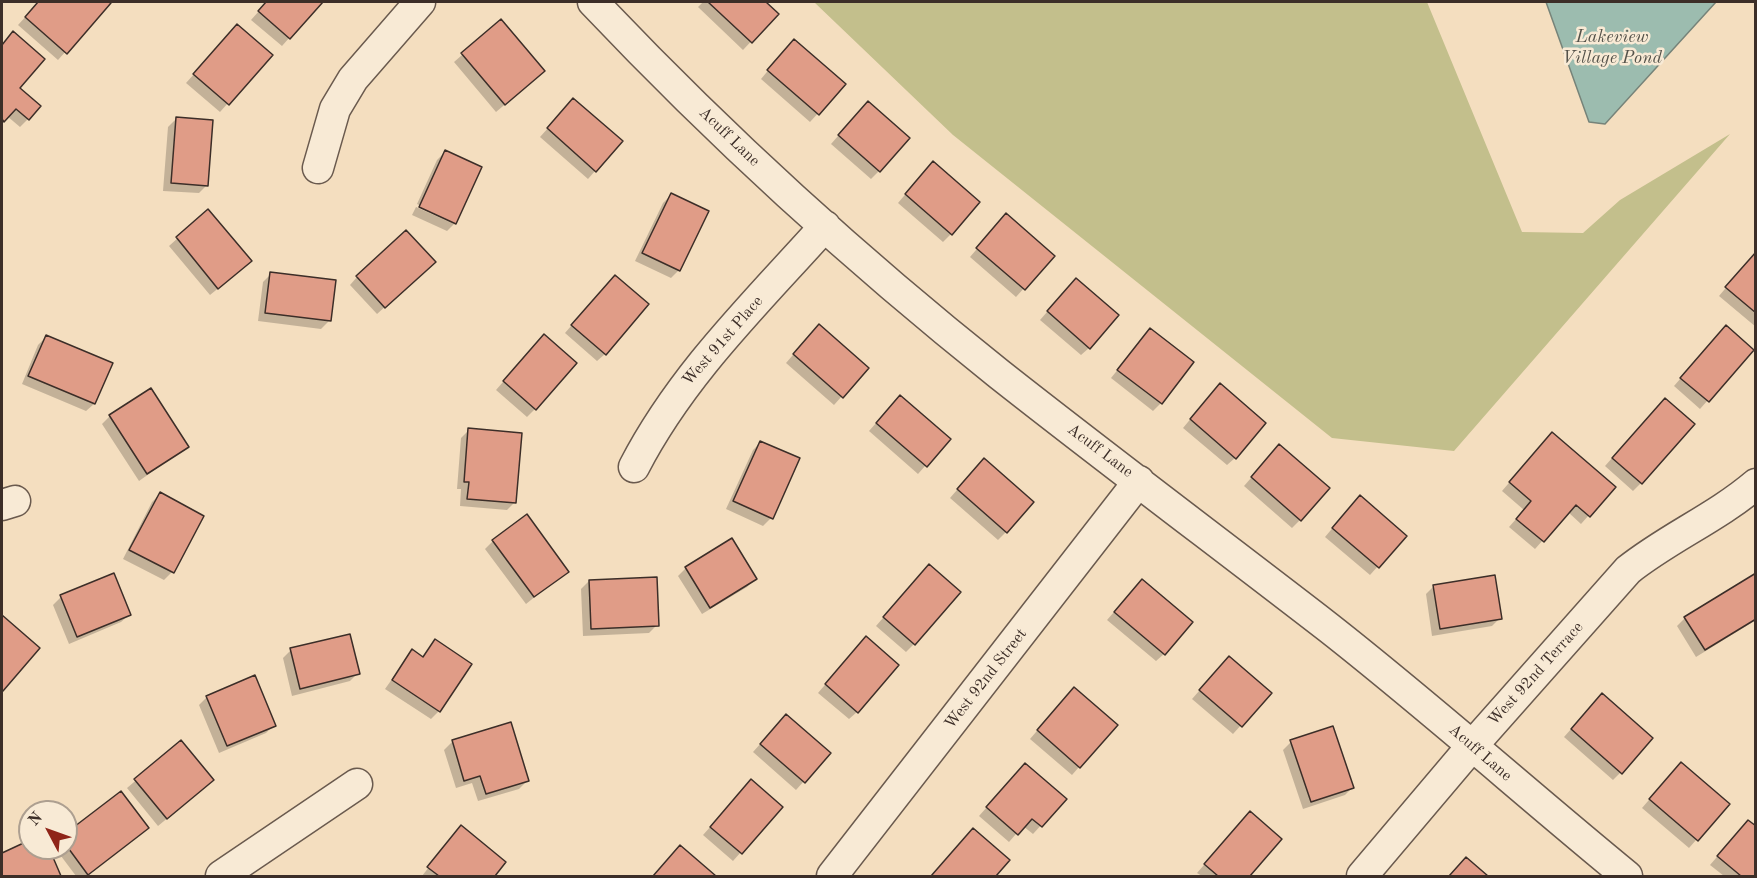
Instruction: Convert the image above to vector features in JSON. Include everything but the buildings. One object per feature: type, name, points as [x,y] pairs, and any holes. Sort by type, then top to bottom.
[{"type":"street","points":[[318,168],[335,109],[353,79],[420,2]]},
{"type":"street","name":"Acuff Lane","points":[[593,2],[704,113],[825,226],[999,374],[1333,631],[1627,876]]},
{"type":"street","name":"West 91st Place","points":[[634,467],[666,408],[704,360],[825,226]]},
{"type":"street","name":"West 92nd Street","points":[[832,876],[1138,481]]},
{"type":"street","name":"West 92nd Terrace","points":[[1362,876],[1472,746],[1628,570],[1653,550],[1749,494]]},
{"type":"street","points":[[221,876],[357,784]]},
{"type":"shaded area","points":[[814,2],[1427,2],[1522,232],[1583,233],[1620,200],[1730,134],[1454,451],[1332,438],[953,135]]},
{"type":"water","name":"Lakeview Village Pond","points":[[1546,2],[1716,2],[1605,124],[1589,122]]}]
